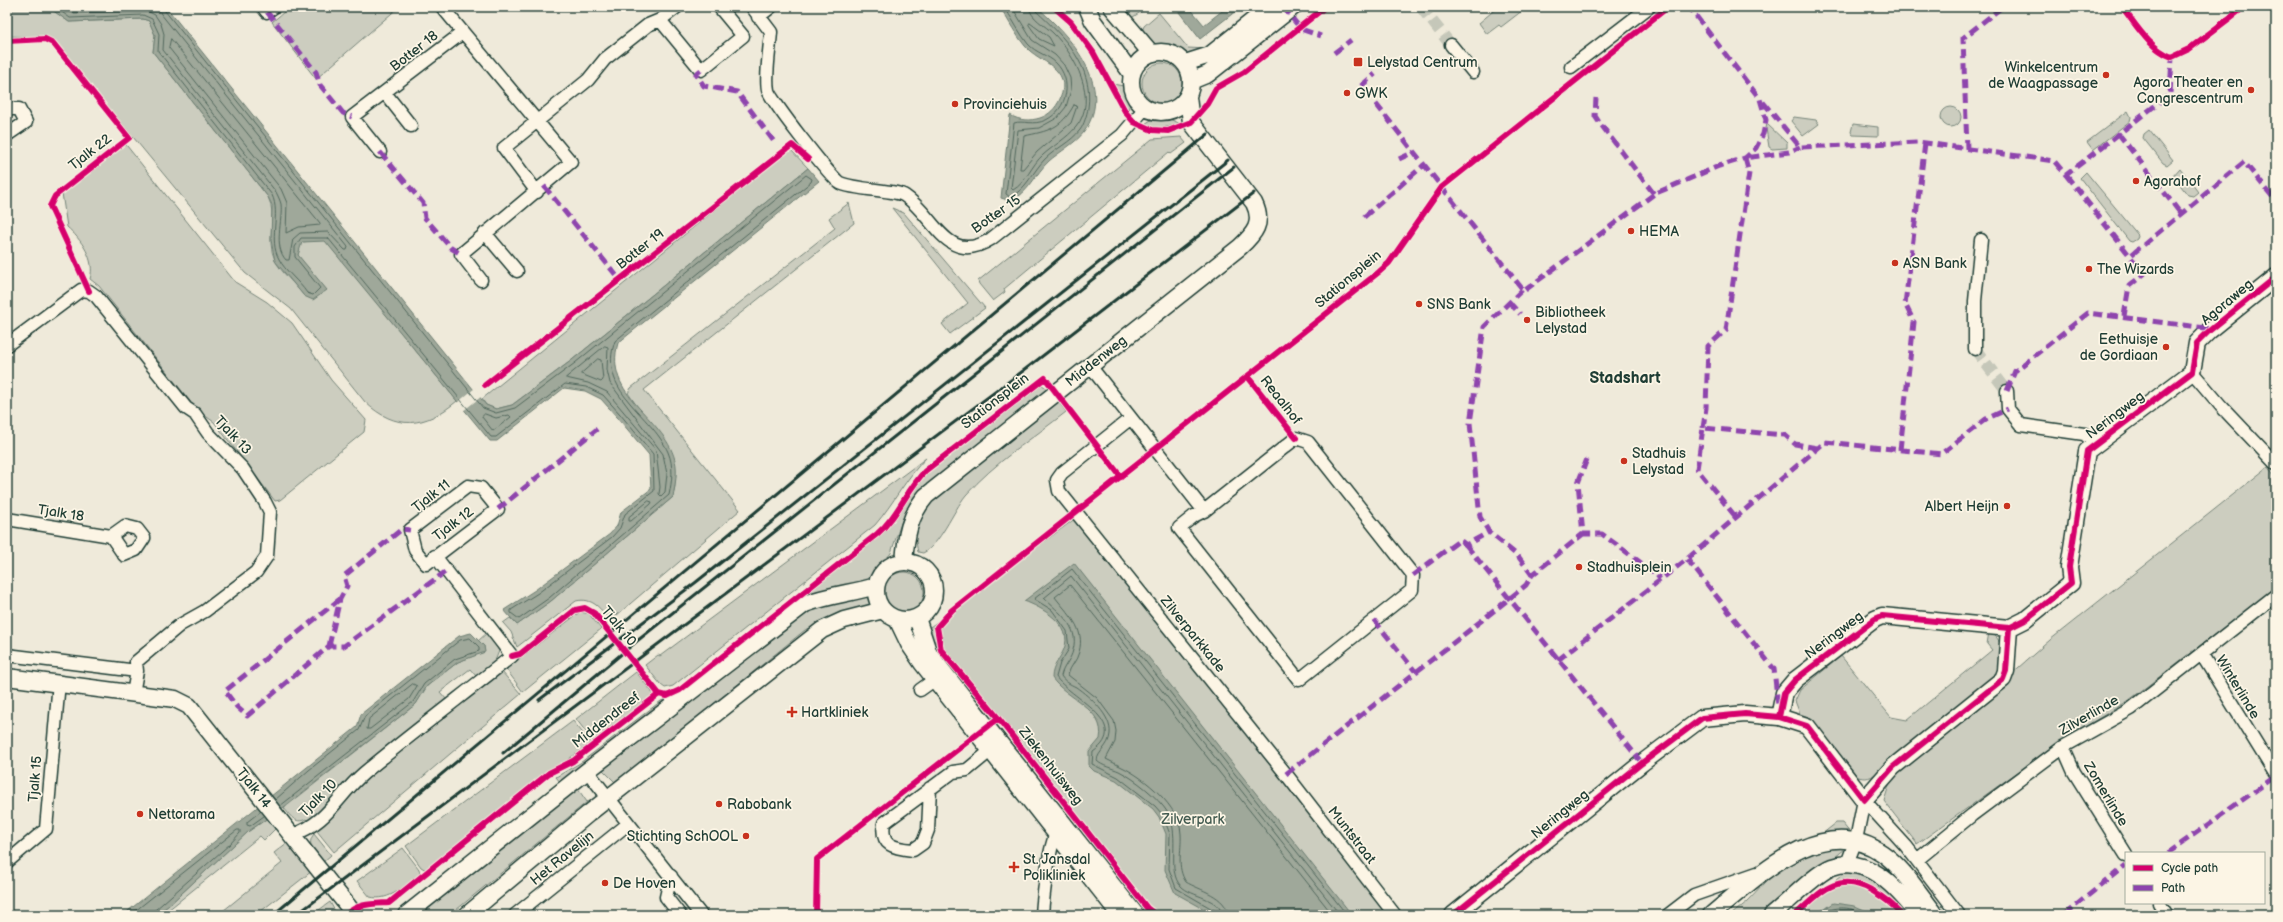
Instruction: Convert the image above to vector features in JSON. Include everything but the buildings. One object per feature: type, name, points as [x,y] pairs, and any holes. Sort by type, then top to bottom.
[{"type":"main road","points":[[1087,7],[1093,21],[1132,74]]},
{"type":"main road","points":[[1112,7],[1151,53]]},
{"type":"main road","points":[[1185,63],[1210,55],[1270,7]]},
{"type":"main road","points":[[1192,81],[1208,74],[1293,7]]},
{"type":"main road","points":[[1188,97],[1179,107],[1170,111],[1159,112],[1145,108],[1133,93],[1132,74],[1139,61],[1151,53],[1160,51],[1170,52],[1185,63],[1192,81],[1188,97],[1191,122]]},
{"type":"main road","points":[[1170,111],[1191,122]]},
{"type":"main road","name":"Middenweg","points":[[904,562],[906,536],[912,516],[926,496],[1240,247],[1258,228],[1257,210],[1254,203],[1191,122]]},
{"type":"main road","name":"Agoraweg","points":[[2192,372],[2197,343],[2276,277]]},
{"type":"main road","name":"Neringweg","points":[[1453,915],[1642,763],[1702,718],[1745,714],[1779,717],[1784,693],[1795,680],[1869,623],[1882,616],[2009,628],[2025,620],[2071,583],[2069,567],[2087,451],[2192,372]]},
{"type":"main road","points":[[904,562],[915,564],[923,569],[933,583],[933,599],[930,607],[917,618],[907,620],[897,619],[883,610],[876,595],[878,579],[887,568],[904,562]]},
{"type":"main road","name":"Middendreef","points":[[406,915],[587,771],[805,604],[817,599],[858,592],[876,586]]},
{"type":"main road","points":[[467,915],[608,799],[822,630],[844,620],[883,610]]},
{"type":"main road","name":"Ziekenhuisweg","points":[[917,618],[929,654],[939,676]]},
{"type":"main road","name":"Ziekenhuisweg","points":[[897,619],[909,644],[939,676],[1060,829],[1136,915]]},
{"type":"main road","points":[[1779,717],[1807,726],[1864,800],[1893,767],[2003,679],[2006,671],[2009,628]]},
{"type":"main road","name":"Tjalk 14","points":[[7,676],[59,682],[133,694],[176,698],[189,706],[355,915]]},
{"type":"main road","name":"Ziekenhuisweg","points":[[1060,829],[1120,915]]},
{"type":"main road","points":[[1711,915],[1794,851],[1827,839],[1856,840],[1882,853],[1898,867],[1936,915]]},
{"type":"main road","points":[[1772,915],[1822,873],[1833,867],[1846,866],[1861,867],[1884,877],[1918,915]]},
{"type":"street","points":[[263,7],[267,12],[274,7]]},
{"type":"street","points":[[442,7],[462,33],[538,121],[571,162],[538,192],[485,233],[461,254],[481,280]]},
{"type":"street","points":[[538,192],[504,148],[594,74],[605,59],[648,25],[660,20],[676,7]]},
{"type":"street","points":[[660,20],[700,70],[743,36],[720,7]]},
{"type":"street","points":[[755,12],[771,7]]},
{"type":"street","points":[[1571,67],[1649,7]]},
{"type":"street","name":"Botter 15","points":[[755,12],[771,32],[768,91],[826,170],[839,183],[866,190],[903,194],[918,206],[943,238],[952,244],[966,248],[978,246],[991,239],[1122,135],[1145,108]]},
{"type":"street","name":"Botter 18","points":[[380,152],[352,117],[462,33]]},
{"type":"street","points":[[1451,45],[1473,72]]},
{"type":"street","points":[[384,93],[411,126]]},
{"type":"street","points":[[7,110],[19,109],[26,122],[7,135]]},
{"type":"street","points":[[485,233],[517,272]]},
{"type":"street","points":[[1975,349],[1975,301],[1981,240]]},
{"type":"street","name":"Tjalk 13","points":[[7,345],[80,290],[90,291],[96,296],[186,408],[195,414],[208,433],[243,469],[266,502],[270,512],[267,556],[256,572],[205,611],[180,625],[148,650],[136,662],[137,671]]},
{"type":"street","points":[[1090,366],[1204,510]]},
{"type":"street","points":[[2192,372],[2221,406],[2276,464]]},
{"type":"street","points":[[2007,390],[2008,409],[2021,425],[2084,434],[2096,444]]},
{"type":"street","name":"Zilverparkkade","points":[[1131,418],[1062,473],[1057,480],[1059,491],[1286,774]]},
{"type":"street","name":"Reaalhof","points":[[1296,438],[1308,442],[1413,575],[1412,590],[1299,680],[1179,528],[1204,510],[1296,438]]},
{"type":"street","name":"Tjalk 11","points":[[431,560],[414,550],[410,530],[468,486],[481,488],[498,509]]},
{"type":"street","name":"Tjalk 12","points":[[431,560],[498,509]]},
{"type":"street","name":"Tjalk 18","points":[[7,519],[111,536]]},
{"type":"street","name":"Tjalk 10","points":[[292,836],[311,828],[322,819],[365,773],[512,656],[431,560]]},
{"type":"street","name":"Zilverlinde","points":[[1917,860],[1972,815],[2063,747],[2131,709],[2276,596]]},
{"type":"street","points":[[7,655],[137,671],[133,694]]},
{"type":"street","name":"Winterlinde","points":[[2202,655],[2276,775]]},
{"type":"street","points":[[920,690],[939,676]]},
{"type":"street","name":"Tjalk 15","points":[[7,862],[46,829],[59,682]]},
{"type":"street","points":[[930,788],[928,830],[923,843],[913,850],[895,848],[887,842],[882,831],[884,823],[930,788],[953,772],[967,770],[995,747]]},
{"type":"street","name":"Zomerlinde","points":[[2063,747],[2074,772],[2125,853]]},
{"type":"street","points":[[587,771],[701,915]]},
{"type":"street","name":"Muntstraat","points":[[1286,774],[1395,915]]},
{"type":"street","points":[[1846,866],[1856,840],[1864,800]]},
{"type":"street","points":[[1864,800],[1906,846],[1959,915]]},
{"type":"street","name":"Het Ravelijn","points":[[515,915],[628,824]]},
{"type":"street","points":[[1042,915],[1045,883],[1060,829]]},
{"type":"street","points":[[1668,915],[1694,895],[1770,868]]},
{"type":"street","points":[[671,876],[666,897],[680,915]]},
{"type":"street","points":[[2160,904],[2167,915]]},
{"type":"green space","points":[[7,7],[48,7],[69,22],[143,19],[149,21],[155,35],[153,52],[268,197],[272,212],[272,252],[280,268],[304,296],[305,265],[298,255],[301,242],[325,240],[457,401],[433,417],[422,421],[411,422],[399,422],[388,418],[365,402],[291,309],[245,273],[59,47],[40,37],[7,36]]},
{"type":"green space","points":[[290,7],[399,7],[316,79],[272,22]]},
{"type":"green space","points":[[1117,7],[1148,7],[1127,21]]},
{"type":"green space","points":[[1498,7],[1527,7],[1501,27],[1499,25],[1487,34],[1479,23]]},
{"type":"green space","points":[[1159,13],[1188,48],[1207,49],[1189,54],[1181,54],[1157,47],[1148,41],[1142,31],[1144,26]]},
{"type":"green space","points":[[1162,63],[1176,69],[1182,83],[1176,97],[1162,103],[1148,97],[1142,83],[1148,69]]},
{"type":"green space","points":[[1107,83],[1129,87],[1132,97],[1128,110]]},
{"type":"green space","points":[[1951,107],[1958,110],[1961,117],[1958,124],[1951,127],[1944,124],[1941,117],[1944,110]]},
{"type":"green space","points":[[2128,111],[2131,117],[2130,121],[2093,150],[2087,142]]},
{"type":"green space","points":[[1156,117],[1167,118],[1181,124],[1161,128],[1143,125]]},
{"type":"green space","points":[[1794,117],[1816,120],[1819,124],[1803,136],[1791,121]]},
{"type":"green space","points":[[1767,124],[1787,143],[1787,148],[1772,149],[1769,147],[1766,128]]},
{"type":"green space","points":[[1853,124],[1878,127],[1878,136],[1853,135],[1851,132]]},
{"type":"green space","points":[[2149,130],[2173,160],[2167,165],[2163,163],[2143,138],[2144,134]]},
{"type":"green space","points":[[1181,137],[1186,143],[1171,154],[1169,152],[1004,289],[1005,292],[993,301],[979,284],[978,281],[1152,139]]},
{"type":"green space","points":[[123,141],[235,282],[267,302],[292,323],[331,380],[366,420],[364,432],[280,500],[275,501],[214,422],[197,410],[99,286],[90,279],[91,265],[86,250],[67,227],[62,193]]},
{"type":"green space","points":[[790,149],[808,168],[572,360],[512,405],[496,409],[486,405],[482,399]]},
{"type":"green space","points":[[2180,168],[2198,192],[2193,196],[2188,195],[2173,176]]},
{"type":"green space","points":[[2086,172],[2138,235],[2137,239],[2132,242],[2129,241],[2080,178]]},
{"type":"green space","points":[[849,203],[854,223],[644,390],[740,510],[610,621],[600,608],[592,602],[582,600],[576,601],[517,647],[511,632],[503,623],[510,618],[517,625],[551,601],[673,497],[675,486],[675,461],[628,393],[631,388],[835,228],[829,218]]},
{"type":"green space","points":[[892,208],[904,213],[985,308],[950,334],[942,324],[968,303]]},
{"type":"green space","points":[[1042,385],[1048,389],[917,495],[902,520],[891,553],[871,578],[866,582],[839,589],[664,710],[614,740],[560,782],[556,777],[580,763],[661,701],[681,694],[879,537],[899,514],[926,474]]},
{"type":"green space","points":[[1057,400],[1066,412],[1014,451],[977,483],[961,502],[935,543],[923,553],[918,552],[916,539],[917,527],[927,505]]},
{"type":"green space","points":[[926,458],[912,474],[875,525],[673,686],[665,688],[661,685],[645,665],[658,655],[660,656]]},
{"type":"green space","points":[[2268,467],[2276,479],[2276,587],[2128,701],[2064,739],[1917,844],[1884,801],[1891,779],[2050,640]]},
{"type":"green space","name":"Zilverpark","points":[[1076,518],[1388,915],[1148,915],[926,630]]},
{"type":"green space","points":[[904,572],[912,574],[918,578],[922,584],[924,592],[922,600],[918,606],[912,610],[904,612],[896,610],[890,606],[886,600],[884,592],[886,584],[890,578],[896,574]]},
{"type":"green space","points":[[869,596],[872,607],[805,630],[616,783],[603,770],[716,677],[810,608]]},
{"type":"green space","points":[[580,612],[589,614],[601,629],[523,692],[506,669]]},
{"type":"green space","points":[[488,632],[499,651],[495,661],[476,676],[470,669],[440,692],[447,700],[360,768],[310,820],[308,821],[306,819],[299,821],[291,816],[284,808],[416,704],[427,686],[458,662],[484,652],[484,646],[478,641]]},
{"type":"green space","points":[[1989,632],[1995,636],[2000,646],[2001,658],[1997,677],[1869,778],[1858,777],[1811,718],[1800,714],[1795,701],[1800,690],[1841,656],[1891,717],[1907,720],[1992,650],[1987,644]]},
{"type":"green space","points":[[502,672],[521,694],[334,852],[317,831],[368,778]]},
{"type":"green space","points":[[636,672],[652,692],[652,695],[593,741],[576,719]]},
{"type":"green space","points":[[573,721],[591,743],[511,800],[476,832],[426,870],[421,867],[406,846]]},
{"type":"green space","points":[[578,789],[587,802],[450,915],[415,915]]},
{"type":"green space","points":[[266,819],[275,829],[264,840],[260,836],[162,915],[155,915],[168,906],[249,831]]},
{"type":"green space","points":[[1836,823],[1842,823],[1856,840],[1764,915],[1731,915],[1748,901],[1779,868]]},
{"type":"green space","points":[[314,834],[331,855],[323,862],[312,849],[311,842]]},
{"type":"green space","points":[[288,842],[312,871],[256,915],[218,915],[282,863],[274,853]]},
{"type":"green space","points":[[403,848],[419,869],[420,874],[391,895],[377,898],[370,897],[357,881]]},
{"type":"green space","points":[[1862,859],[1874,865],[1913,915],[1820,915],[1829,905],[1815,915],[1793,915]]},
{"type":"green space","points":[[330,902],[337,915],[312,915]]},
{"type":"water","points":[[48,7],[166,7],[486,405],[496,409],[512,405],[572,360],[808,168],[819,181],[618,343],[616,362],[619,378],[626,392],[636,405],[659,430],[668,444],[675,460],[676,474],[673,497],[551,601],[517,625],[504,610],[535,590],[610,534],[617,526],[621,512],[651,489],[649,455],[601,399],[585,391],[564,388],[497,441],[490,441],[325,241],[302,242],[298,255],[327,290],[313,300],[304,296],[275,261],[271,240],[272,205],[268,197],[153,52],[155,35],[149,21],[143,19],[69,22]]},
{"type":"water","points":[[1003,7],[1037,7],[1050,19],[1075,47],[1085,63],[1092,80],[1095,97],[1093,115],[1081,136],[1049,161],[1023,193],[1011,201],[1001,198],[1010,115],[1025,120],[1043,117],[1052,111],[1060,99],[1063,88],[1062,80],[1053,67],[1025,46],[1002,10]]},
{"type":"water","points":[[1175,7],[1189,7],[1204,25],[1227,7],[1241,7],[1200,39]]},
{"type":"water","points":[[1074,563],[1352,915],[1215,915],[1175,893],[1165,870],[1166,834],[1159,817],[1153,809],[1116,780],[1094,771],[1089,766],[1089,752],[1100,739],[1100,729],[1097,720],[1091,712],[1066,692],[1052,678],[1055,666],[1064,649],[1066,640],[1064,632],[1060,625],[1047,612],[1024,601]]},
{"type":"water","points":[[471,633],[484,646],[485,652],[458,662],[427,686],[416,704],[284,807],[249,831],[168,906],[155,915],[123,915],[357,727],[361,714],[459,636]]},
{"type":"water","points":[[1834,903],[1855,906],[1876,915],[1815,915]]},
{"type":"pier","points":[[475,388],[482,396],[463,411],[457,403]]},
{"type":"tunnel","points":[[1421,7],[1451,45]]},
{"type":"tunnel","points":[[1975,349],[2007,391]]},
{"type":"railway","points":[[273,915],[1208,134]]},
{"type":"railway","points":[[539,700],[695,583],[1228,160]]},
{"type":"railway","points":[[503,753],[637,641],[1234,167]]},
{"type":"railway","points":[[296,915],[1023,371],[1254,193]]},
{"type":"marked path","points":[[1283,7],[1301,29],[1321,36]]},
{"type":"marked path","points":[[1376,104],[1524,291],[1654,194],[1719,166],[1745,158],[1756,148],[1763,134],[1766,120],[1760,99],[1689,7]]},
{"type":"marked path","points":[[1967,149],[1963,38],[2002,7]]},
{"type":"marked path","points":[[267,12],[316,72],[320,85],[343,113],[352,117]]},
{"type":"marked path","points":[[1334,53],[1351,40]]},
{"type":"marked path","points":[[1763,102],[1800,147],[1919,142],[2054,161],[2066,175],[2170,94],[2172,57]]},
{"type":"marked path","points":[[701,70],[696,74],[704,86],[737,92],[775,143]]},
{"type":"marked path","points":[[1361,86],[1375,74]]},
{"type":"marked path","points":[[1596,98],[1595,116],[1654,194]]},
{"type":"marked path","points":[[2118,133],[2181,214]]},
{"type":"marked path","points":[[1900,450],[1914,322],[1905,304],[1925,143]]},
{"type":"marked path","points":[[1703,428],[1706,408],[1708,346],[1726,330],[1749,173],[1745,158],[1789,152],[1800,147]]},
{"type":"marked path","points":[[380,152],[423,203],[425,218],[451,248],[461,254]]},
{"type":"marked path","points":[[1399,159],[1414,152]]},
{"type":"marked path","points":[[2124,316],[2129,286],[2144,274],[2130,256],[2244,162],[2276,201]]},
{"type":"marked path","points":[[1364,217],[1424,165]]},
{"type":"marked path","points":[[2066,175],[2130,256]]},
{"type":"marked path","points":[[544,186],[620,280]]},
{"type":"marked path","points":[[1522,290],[1484,327],[1470,423],[1480,517],[1489,532],[1518,556],[1532,575]]},
{"type":"marked path","points":[[1509,302],[1520,314]]},
{"type":"marked path","points":[[2007,391],[2015,371],[2088,313],[2206,328],[2209,331]]},
{"type":"marked path","points":[[1558,660],[1687,559],[1825,442],[1941,454],[1986,419],[2008,409]]},
{"type":"marked path","points":[[1735,516],[1697,469],[1703,428],[1785,435],[1795,444],[1817,448]]},
{"type":"marked path","points":[[498,509],[597,429]]},
{"type":"marked path","points":[[1587,459],[1578,483],[1583,534],[1602,534],[1656,574],[1660,579]]},
{"type":"marked path","points":[[329,646],[340,599],[347,586],[344,576],[402,529],[410,530]]},
{"type":"marked path","points":[[1413,575],[1460,540],[1466,545],[1489,532]]},
{"type":"marked path","points":[[1286,774],[1509,599],[1526,585],[1532,575],[1583,534]]},
{"type":"marked path","points":[[1466,545],[1642,763]]},
{"type":"marked path","points":[[1687,559],[1774,669],[1778,706]]},
{"type":"marked path","points":[[340,599],[225,691],[237,707],[247,716],[329,646],[344,646],[445,572]]},
{"type":"marked path","points":[[1374,620],[1415,671]]},
{"type":"marked path","points":[[2169,852],[2276,776]]},
{"type":"marked path","points":[[2064,915],[2125,866]]},
{"type":"cycle path","points":[[1054,7],[1071,22],[1093,52],[1126,113],[1134,122],[1152,130],[1168,131],[1191,122],[1207,104],[1216,88],[1244,72],[1325,7]]},
{"type":"cycle path","name":"Stationsplein","points":[[1156,915],[1147,908],[998,718],[941,650],[937,627],[952,610],[1379,272],[1389,263],[1442,187],[1668,7]]},
{"type":"cycle path","points":[[2122,7],[2138,29],[2150,42],[2164,53],[2172,57],[2189,49],[2244,7]]},
{"type":"cycle path","name":"Tjalk 22","points":[[7,41],[45,39],[53,43],[129,138],[55,196],[50,206],[89,291]]},
{"type":"cycle path","name":"Botter 19","points":[[485,385],[792,145],[808,159]]},
{"type":"cycle path","points":[[1779,717],[1784,693],[1795,680],[1875,619],[1882,616],[2009,628],[2025,620],[2071,583],[2069,567],[2087,451],[2192,372],[2197,343],[2209,331],[2276,277]]},
{"type":"cycle path","points":[[1248,377],[1296,438]]},
{"type":"cycle path","name":"Stationsplein","points":[[659,694],[667,696],[680,690],[877,534],[891,519],[912,487],[925,471],[1045,378],[1121,477]]},
{"type":"cycle path","points":[[512,656],[520,654],[575,610],[585,608],[594,613],[659,694]]},
{"type":"cycle path","points":[[1453,915],[1642,763],[1702,718],[1745,714],[1779,717],[1807,726],[1864,800],[1893,767],[2003,679],[2006,671],[2009,628]]},
{"type":"cycle path","points":[[346,915],[350,911],[360,906],[389,903],[549,773],[573,761],[659,694]]},
{"type":"cycle path","points":[[816,915],[817,859],[998,718]]},
{"type":"cycle path","points":[[1795,915],[1812,899],[1829,887],[1848,883],[1859,885],[1880,895],[1895,907],[1902,915]]},
{"type":"place","name":"Lelystad Centrum","points":[[1358,62]]},
{"type":"place","name":"Winkelcentrum de Waagpassage","points":[[2106,75]]},
{"type":"place","name":"Agora Theater en Congrescentrum","points":[[2251,90]]},
{"type":"place","name":"GWK","points":[[1347,93]]},
{"type":"place","name":"Provinciehuis","points":[[955,104]]},
{"type":"place","name":"Agorahof","points":[[2136,181]]},
{"type":"place","name":"HEMA","points":[[1631,231]]},
{"type":"place","name":"ASN Bank","points":[[1895,263]]},
{"type":"place","name":"The Wizards","points":[[2089,269]]},
{"type":"place","name":"SNS Bank","points":[[1419,304]]},
{"type":"place","name":"Bibliotheek Lelystad","points":[[1527,320]]},
{"type":"place","name":"Eethuisje de Gordiaan","points":[[2166,347]]},
{"type":"place","name":"Stadhuis Lelystad","points":[[1624,461]]},
{"type":"place","name":"Albert Heijn","points":[[2007,506]]},
{"type":"place","name":"Stadhuisplein","points":[[1579,567]]},
{"type":"place","name":"Hartkliniek","points":[[792,712]]},
{"type":"place","name":"Rabobank","points":[[719,804]]},
{"type":"place","name":"Nettorama","points":[[140,814]]},
{"type":"place","name":"Stichting SchOOL","points":[[746,836]]},
{"type":"place","name":"St. Jansdal Polikliniek","points":[[1014,867]]},
{"type":"place","name":"De Hoven","points":[[605,883]]},
{"type":"district","name":"Stadshart","points":[[1625,378]]}]
